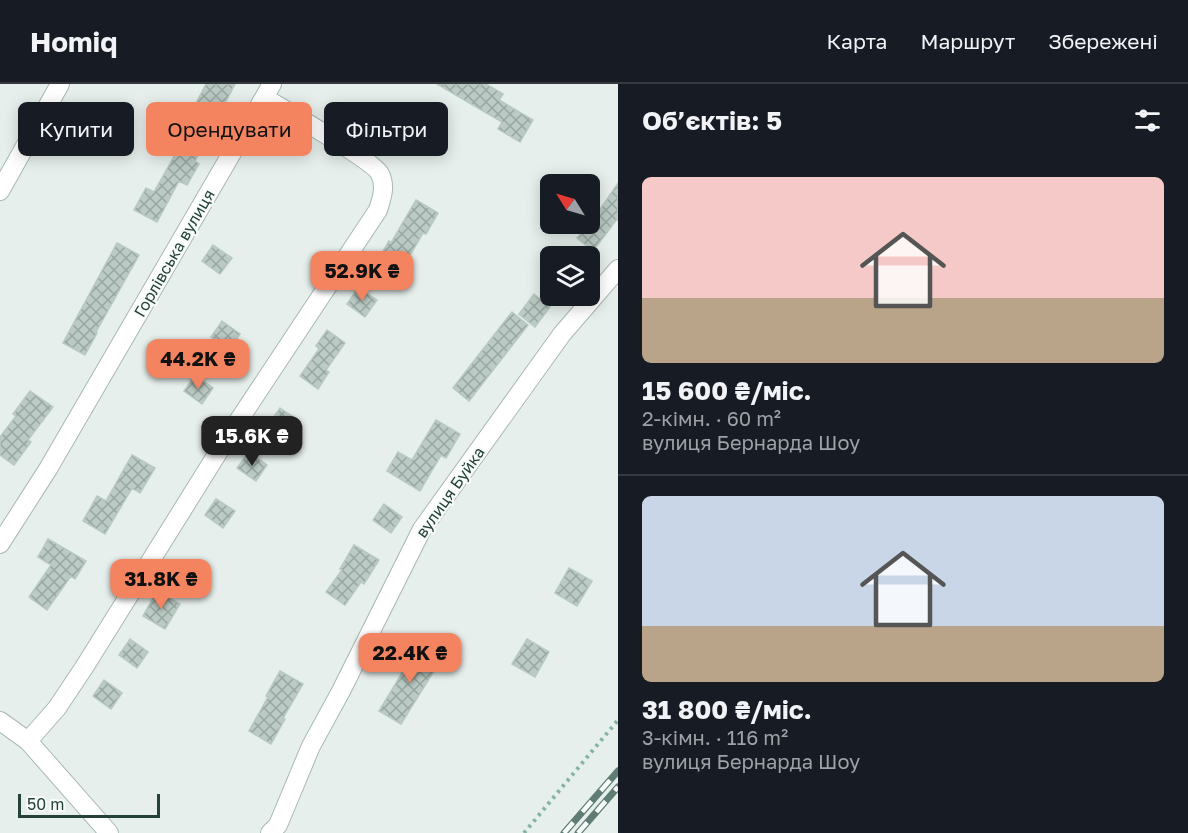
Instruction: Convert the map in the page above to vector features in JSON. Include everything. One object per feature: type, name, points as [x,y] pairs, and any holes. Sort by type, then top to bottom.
[{"type":"street","points":[[0,191],[60,84]]},
{"type":"street","points":[[28,741],[57,708],[85,666],[230,435],[378,210],[384,190],[380,173],[268,91]]},
{"type":"street","name":"Горлівська вулиця","points":[[0,544],[48,469],[268,91]]},
{"type":"street","name":"вулиця Буйка","points":[[270,833],[278,825],[311,746],[422,529],[562,334],[618,269]]},
{"type":"street","points":[[0,722],[28,741],[109,833]]},
{"type":"path","points":[[524,833],[618,720]]},
{"type":"building","points":[[206,84],[235,84],[226,102],[197,102]]},
{"type":"building","points":[[437,84],[486,84],[503,94],[499,100],[533,120],[520,142],[498,129],[502,122]]},
{"type":"building","points":[[174,156],[198,156],[195,161],[199,164],[187,185],[179,181],[157,222],[134,210],[146,188],[154,192]]},
{"type":"building","points":[[618,183],[618,220],[597,246],[587,246],[577,238],[581,234],[600,234],[600,209]]},
{"type":"building","points":[[416,200],[438,213],[426,234],[423,233],[398,276],[376,263],[389,241],[391,243]]},
{"type":"building","points":[[117,243],[139,255],[85,355],[63,343]]},
{"type":"building","points":[[213,245],[232,258],[220,274],[202,261]]},
{"type":"building","points":[[358,288],[377,300],[365,317],[347,304]]},
{"type":"building","points":[[534,294],[540,299],[540,306],[550,307],[535,327],[519,314]]},
{"type":"building","points":[[512,312],[528,325],[469,401],[453,388]]},
{"type":"building","points":[[222,321],[240,334],[229,350],[211,337]]},
{"type":"building","points":[[327,330],[345,343],[326,370],[329,372],[318,389],[300,376],[319,349],[316,346]]},
{"type":"building","points":[[195,375],[213,388],[202,404],[184,391]]},
{"type":"building","points":[[30,391],[53,407],[28,440],[31,442],[14,465],[0,455],[0,437],[16,416],[13,414]]},
{"type":"building","points":[[280,408],[299,421],[287,437],[269,424]]},
{"type":"building","points":[[436,420],[460,434],[446,458],[441,455],[420,491],[387,471],[398,452],[412,460]]},
{"type":"building","points":[[249,452],[267,465],[256,481],[237,468]]},
{"type":"building","points":[[132,455],[155,468],[140,493],[132,488],[105,534],[83,521],[97,496],[106,501]]},
{"type":"building","points":[[216,499],[235,511],[223,528],[205,515]]},
{"type":"building","points":[[384,504],[402,517],[391,533],[373,520]]},
{"type":"building","points":[[48,539],[86,561],[75,579],[71,576],[47,610],[29,597],[51,565],[38,557]]},
{"type":"building","points":[[354,545],[379,560],[364,584],[361,582],[345,605],[326,592],[342,570],[340,569]]},
{"type":"building","points":[[569,568],[592,581],[577,606],[555,593]]},
{"type":"building","points":[[157,591],[180,604],[165,629],[143,616]]},
{"type":"building","points":[[130,639],[148,652],[137,668],[119,655]]},
{"type":"building","points":[[527,639],[549,652],[535,677],[512,664]]},
{"type":"building","points":[[419,645],[442,658],[401,724],[379,711]]},
{"type":"building","points":[[280,671],[303,684],[271,744],[249,731]]},
{"type":"building","points":[[104,680],[122,693],[111,709],[93,696]]},
{"type":"railway","points":[[564,833],[618,771]]},
{"type":"railway","points":[[578,833],[618,787]]}]
